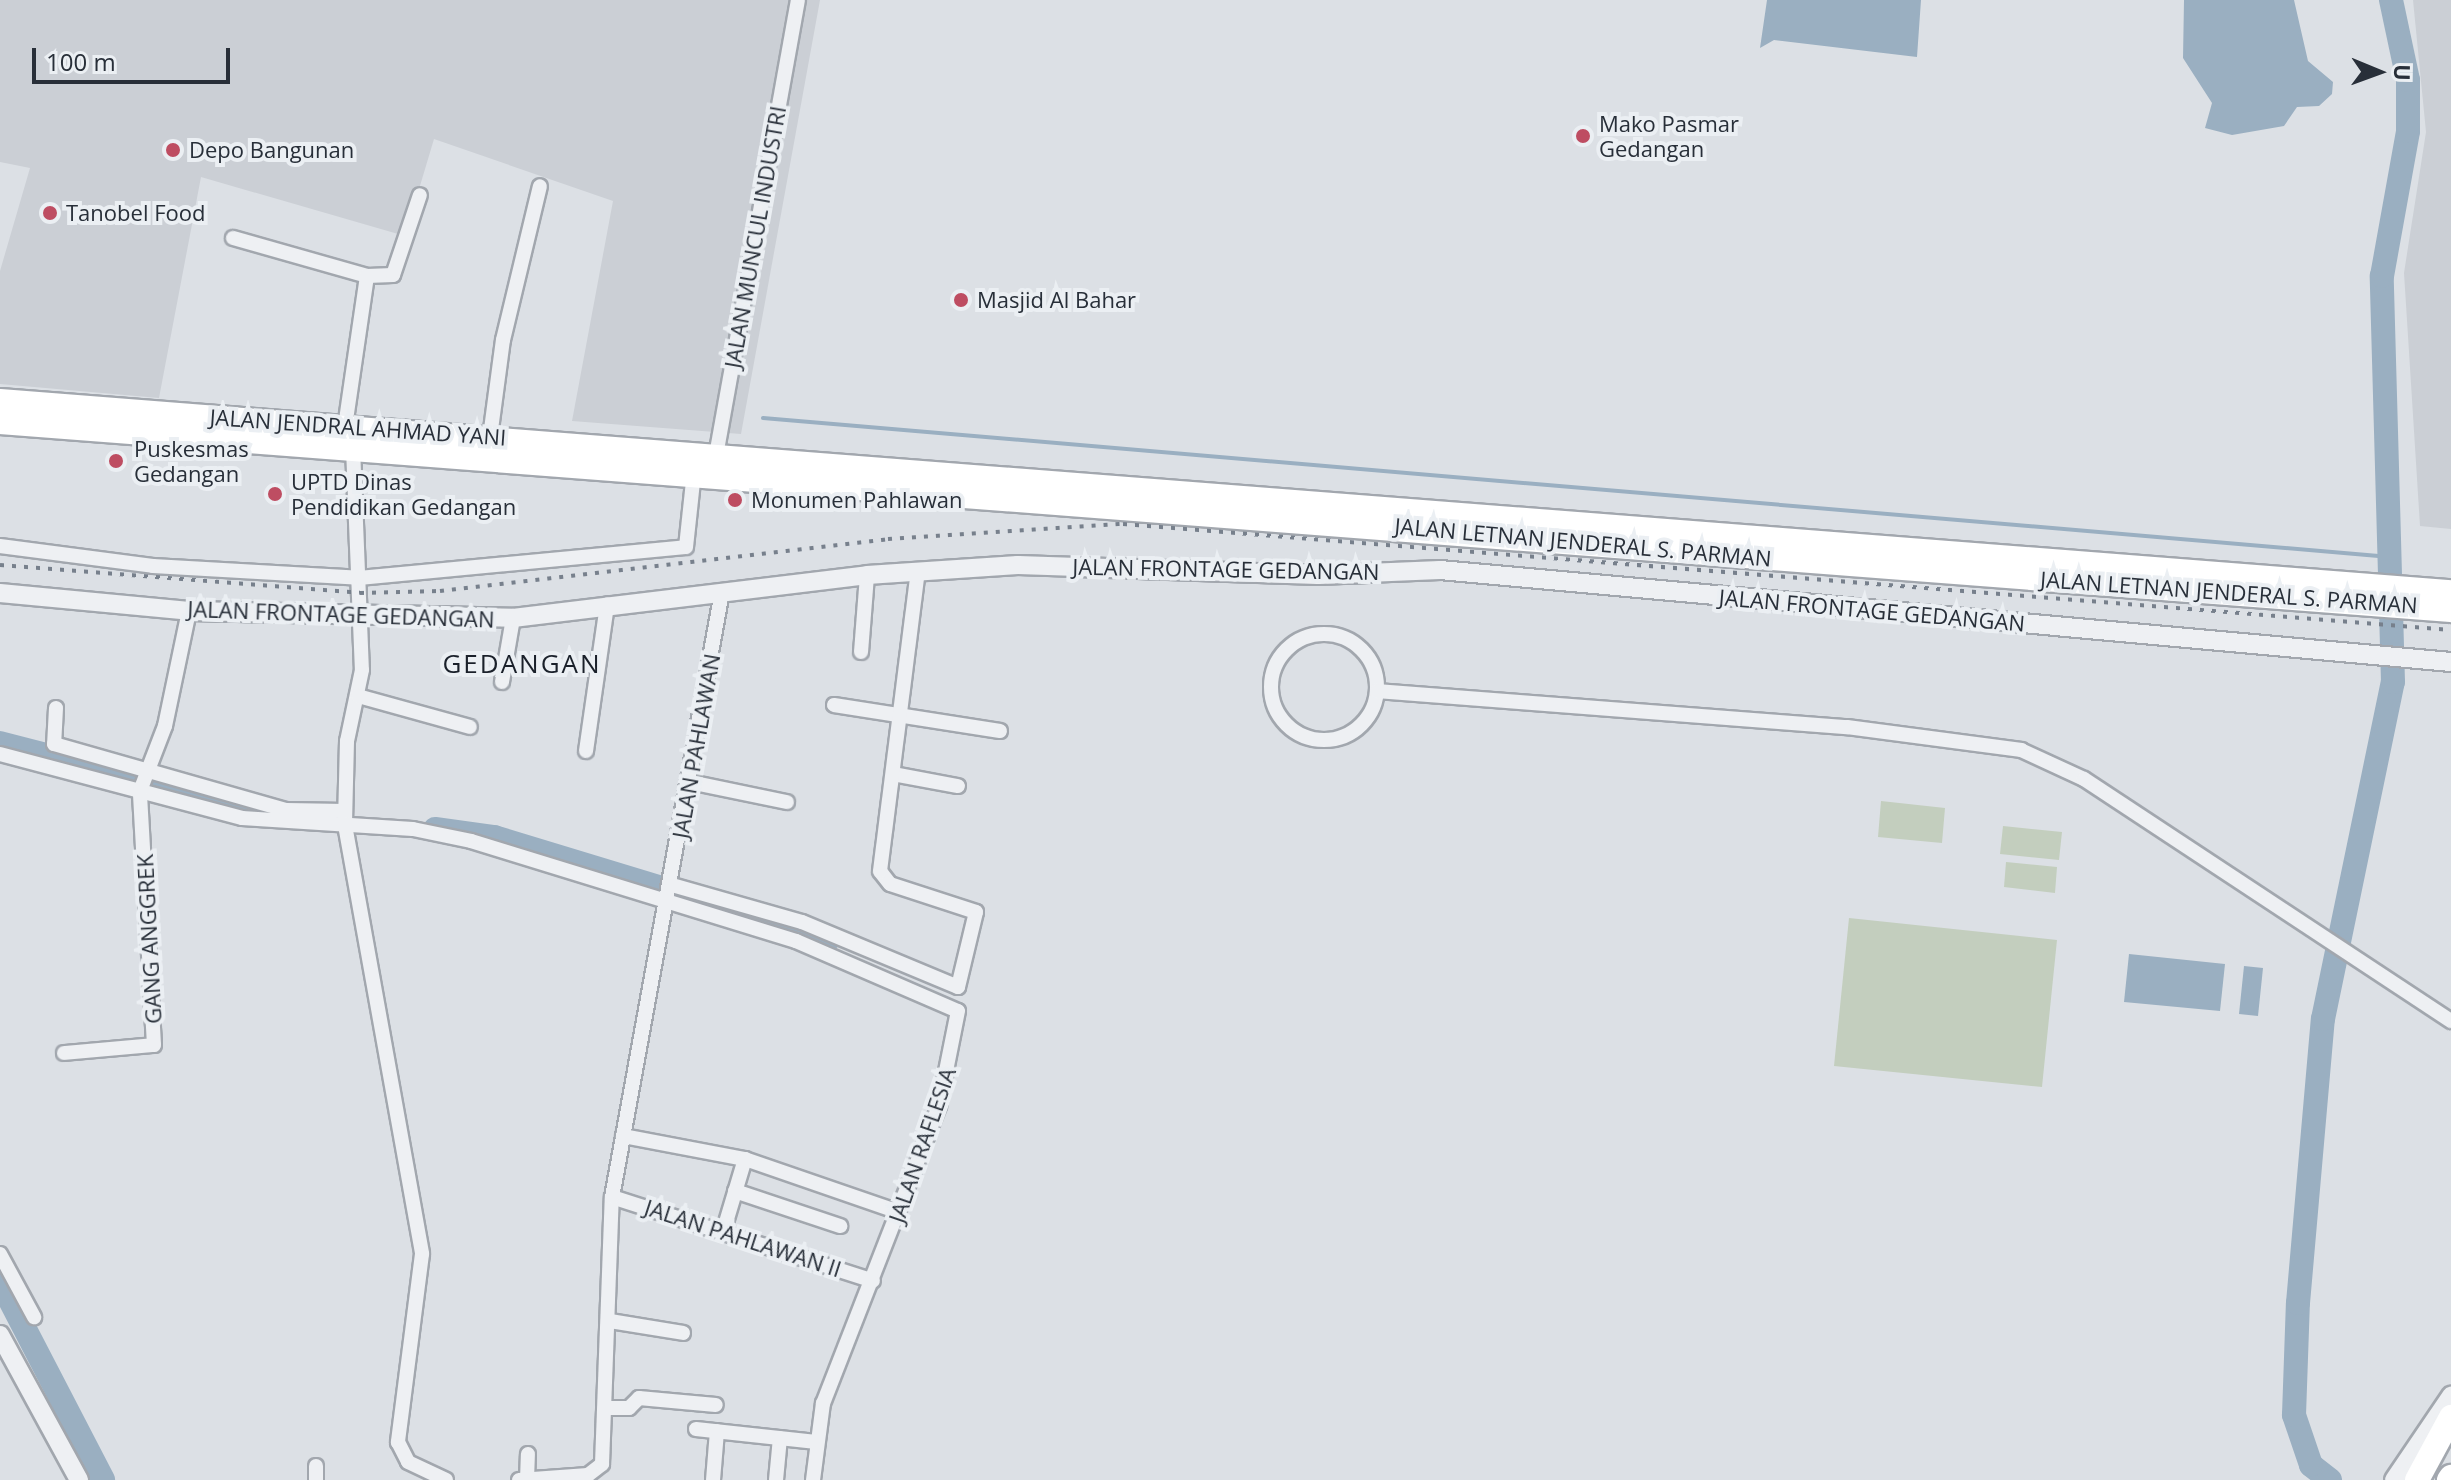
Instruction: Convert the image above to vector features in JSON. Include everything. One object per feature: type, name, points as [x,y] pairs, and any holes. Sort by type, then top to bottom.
[{"type":"highway","name":"JALAN JENDRAL AHMAD YANI","points":[[0,401],[349,437],[708,466]]},
{"type":"highway","name":"JALAN JENDRAL AHMAD YANI","points":[[0,422],[349,437],[490,437],[708,466]]},
{"type":"highway","name":"JALAN LETNAN JENDERAL S. PARMAN","points":[[708,466],[2375,595],[2405,597],[2451,592]]},
{"type":"highway","name":"JALAN LETNAN JENDERAL S. PARMAN","points":[[2405,597],[2451,610]]},
{"type":"highway","points":[[2434,1454],[2451,1417]]},
{"type":"highway","points":[[2417,1480],[2451,1430]]},
{"type":"street","name":"JALAN MUNCUL INDUSTRI","points":[[359,578],[686,547],[708,466],[798,0]]},
{"type":"street","points":[[490,437],[503,340],[540,186]]},
{"type":"street","points":[[233,238],[367,276],[393,275],[420,195]]},
{"type":"street","points":[[367,276],[349,437],[362,619],[358,696],[345,820],[421,1241],[398,1442],[408,1462],[446,1480]]},
{"type":"street","points":[[0,546],[153,566],[359,578]]},
{"type":"street","name":"JALAN FRONTAGE GEDANGAN","points":[[0,593],[189,611],[362,619],[513,618],[867,575],[1018,565],[1318,575],[1440,570],[2451,662]]},
{"type":"street","points":[[799,930],[941,985],[958,987],[964,979],[976,912],[881,876],[918,572]]},
{"type":"street","points":[[861,652],[867,575]]},
{"type":"street","name":"JALAN PAHLAWAN","points":[[527,1480],[599,1471],[610,1321],[612,1197],[670,893],[722,592]]},
{"type":"street","points":[[586,751],[607,605]]},
{"type":"street","points":[[144,780],[189,611]]},
{"type":"street","points":[[502,682],[513,618]]},
{"type":"street","points":[[1321,633],[1359,646],[1375,671],[1377,691],[1359,727],[1321,740],[1285,724],[1271,687],[1285,650],[1321,633]]},
{"type":"street","points":[[1377,691],[1847,727],[2021,750],[2084,779],[2327,936],[2351,956],[2451,1021]]},
{"type":"street","points":[[358,696],[470,727]]},
{"type":"street","points":[[834,705],[1000,731]]},
{"type":"street","points":[[56,708],[54,744],[144,780],[254,820],[345,820]]},
{"type":"street","points":[[0,754],[345,820]]},
{"type":"street","points":[[893,774],[958,786]]},
{"type":"street","name":"GANG ANGGREK","points":[[64,1053],[154,1045],[144,780]]},
{"type":"street","points":[[690,782],[787,802]]},
{"type":"street","name":"JALAN RAFLESIA","points":[[345,820],[433,831],[799,930],[958,1011],[952,1062],[873,1281],[830,1381],[816,1442],[813,1480]]},
{"type":"street","points":[[623,1136],[745,1159],[899,1212]]},
{"type":"street","points":[[724,1229],[745,1159]]},
{"type":"street","points":[[735,1191],[840,1226]]},
{"type":"street","name":"JALAN PAHLAWAN II","points":[[612,1197],[724,1229],[873,1281]]},
{"type":"street","points":[[0,1254],[34,1317]]},
{"type":"street","points":[[610,1321],[683,1333]]},
{"type":"street","points":[[0,1335],[79,1480]]},
{"type":"street","points":[[2394,1480],[2451,1396]]},
{"type":"street","points":[[605,1408],[631,1408],[639,1398],[716,1405]]},
{"type":"street","points":[[696,1429],[816,1442]]},
{"type":"street","points":[[713,1480],[717,1431]]},
{"type":"street","points":[[776,1480],[780,1438]]},
{"type":"street","points":[[519,1480],[527,1480],[528,1454]]},
{"type":"shaded area","points":[[0,0],[820,0],[741,434],[572,421],[613,201],[434,139],[405,236],[201,177],[159,398],[0,384],[0,271],[30,168],[0,162]]},
{"type":"shaded area","points":[[2413,0],[2451,0],[2451,529],[2420,526],[2404,273],[2426,132]]},
{"type":"green space","points":[[1881,801],[1945,808],[1942,843],[1878,837]]},
{"type":"green space","points":[[2003,826],[2062,832],[2059,860],[2000,854]]},
{"type":"green space","points":[[2006,862],[2057,867],[2055,893],[2004,887]]},
{"type":"green space","points":[[1849,918],[2057,940],[2042,1087],[1834,1066]]},
{"type":"water","points":[[1767,0],[1921,0],[1917,57],[1774,40],[1760,48]]},
{"type":"water","points":[[2184,0],[2294,0],[2308,61],[2333,82],[2332,94],[2319,106],[2297,107],[2284,126],[2232,135],[2205,128],[2212,103],[2183,58]]},
{"type":"water","points":[[2129,954],[2225,964],[2220,1011],[2124,1002]]},
{"type":"water","points":[[2244,966],[2263,968],[2258,1016],[2239,1014]]},
{"type":"waterway","points":[[2330,1480],[2311,1465],[2294,1415],[2298,1303],[2323,1019],[2393,682],[2382,276],[2408,131],[2408,80],[2391,0]]},
{"type":"waterway","points":[[763,418],[2390,557]]},
{"type":"waterway","points":[[0,743],[287,817]]},
{"type":"waterway","points":[[435,829],[494,837],[829,939]]},
{"type":"waterway","points":[[0,1281],[103,1480]]},
{"type":"railway","points":[[0,565],[360,593],[440,591],[888,539],[1123,524],[2451,630]]},
{"type":"place","name":"Mako Pasmar Gedangan","points":[[1583,136]]},
{"type":"place","name":"Depo Bangunan","points":[[173,150]]},
{"type":"place","name":"Tanobel Food","points":[[50,213]]},
{"type":"place","name":"Masjid Al Bahar","points":[[961,300]]},
{"type":"place","name":"Puskesmas Gedangan","points":[[116,461]]},
{"type":"place","name":"UPTD Dinas Pendidikan Gedangan","points":[[275,494]]},
{"type":"place","name":"Monumen Pahlawan","points":[[735,500]]},
{"type":"district","name":"GEDANGAN","points":[[522,664]]}]
